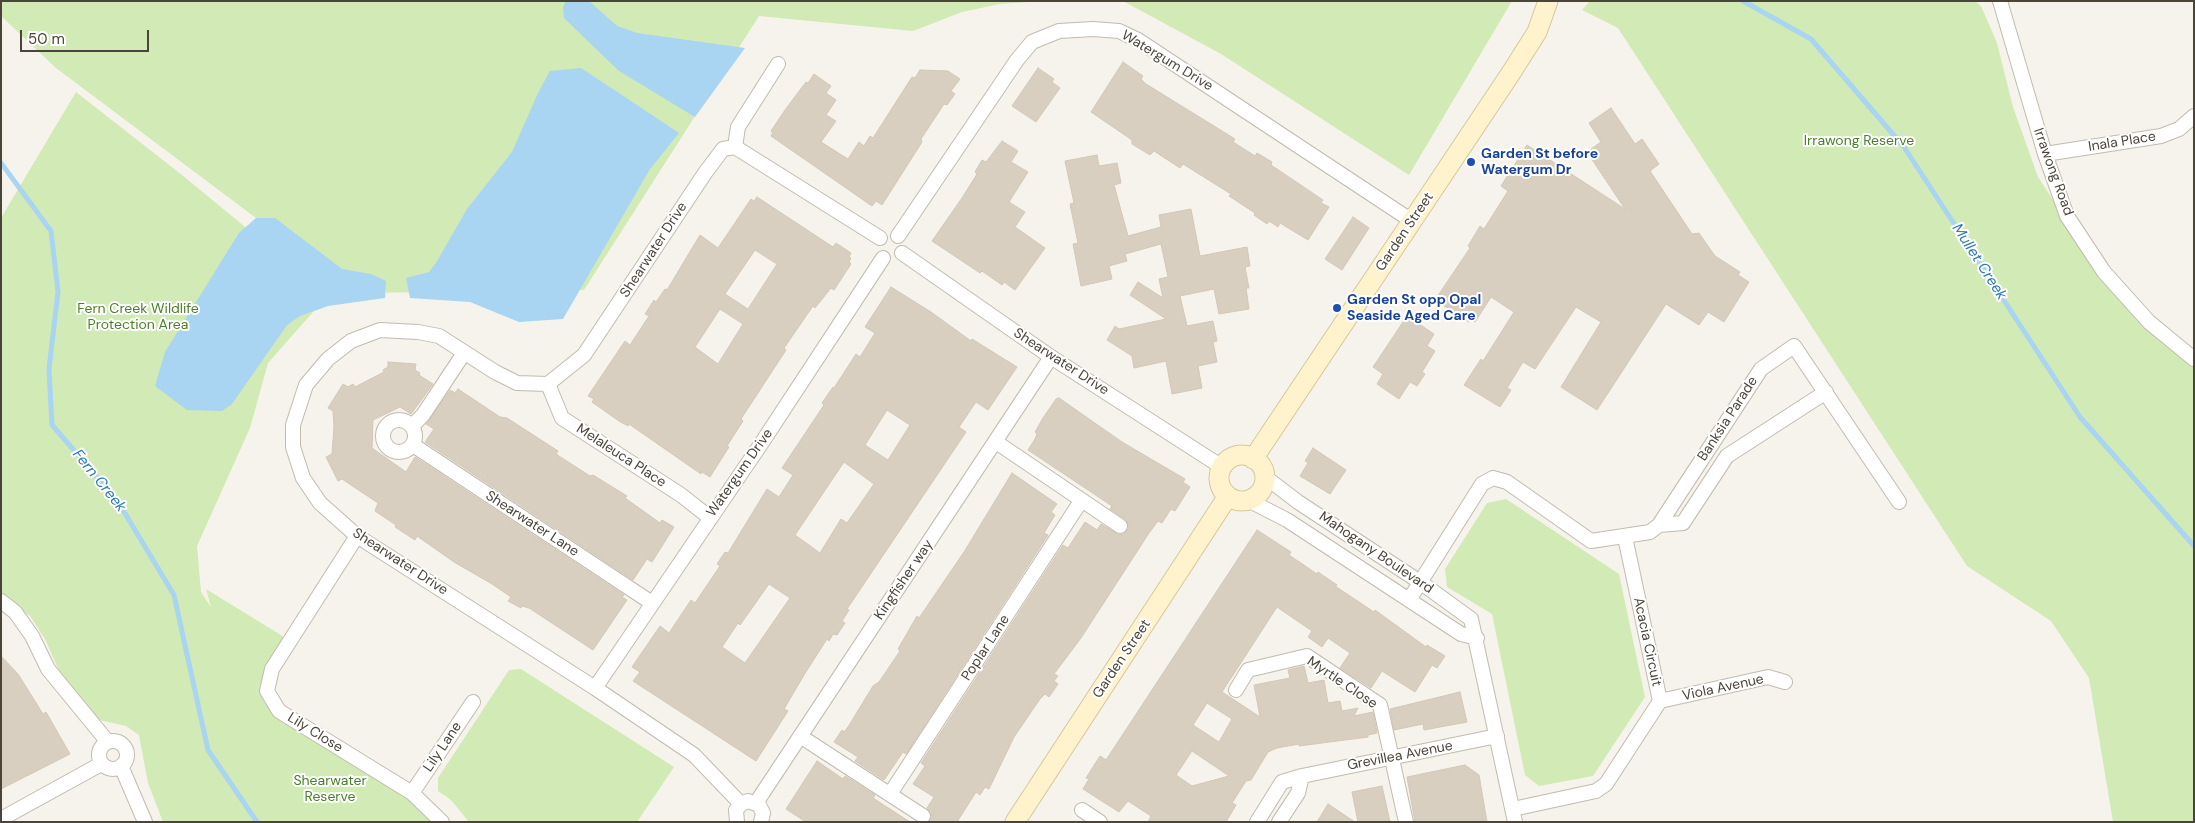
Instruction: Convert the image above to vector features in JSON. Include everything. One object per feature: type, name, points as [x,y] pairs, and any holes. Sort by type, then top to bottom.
[{"type":"street","name":"Garden Street","points":[[1253,459],[1520,59],[1536,32],[1548,1]]},
{"type":"street","name":"Irrawong Road","points":[[2000,1],[2045,154],[2067,216],[2104,272],[2148,322],[2194,359]]},
{"type":"street","name":"Watergum Drive","points":[[898,236],[936,183],[1017,60],[1032,42],[1059,31],[1093,29],[1118,31],[1138,40],[1412,221]]},
{"type":"street","points":[[778,64],[738,127],[735,146],[880,238]]},
{"type":"street","name":"Inala Place","points":[[2045,154],[2161,136],[2179,130],[2194,116]]},
{"type":"street","name":"Shearwater Drive","points":[[735,146],[723,149],[705,173],[584,355],[548,384],[517,383],[495,372],[439,336],[418,332],[380,330],[351,341],[328,359],[306,385],[293,424],[293,447],[303,478],[320,503],[357,536],[595,688],[694,755],[741,804]]},
{"type":"street","points":[[888,234],[898,236],[904,244],[902,254],[893,260],[883,258],[877,249],[880,238],[888,234]]},
{"type":"street","name":"Shearwater Drive","points":[[902,254],[1051,356],[1222,467]]},
{"type":"street","name":"Watergum Drive","points":[[595,688],[883,258]]},
{"type":"street","name":"Banksia Parade","points":[[1655,529],[1761,369],[1794,346],[1899,502]]},
{"type":"street","points":[[412,426],[423,415],[464,353]]},
{"type":"street","name":"Kingfisher way","points":[[756,803],[1051,356]]},
{"type":"street","name":"Melaleuca Place","points":[[548,384],[562,418],[681,495],[709,517]]},
{"type":"street","name":"Banksia Parade","points":[[1655,529],[1683,523],[1727,456],[1826,392]]},
{"type":"street","points":[[394,421],[405,421],[412,426],[415,434],[412,445],[403,451],[391,450],[384,440],[388,424],[394,421]]},
{"type":"street","points":[[996,442],[1120,526]]},
{"type":"street","name":"Shearwater Lane","points":[[412,445],[652,603]]},
{"type":"street","points":[[1236,456],[1253,459],[1261,466],[1264,476],[1260,492],[1248,500],[1237,500],[1228,496],[1220,484],[1222,467],[1236,456]]},
{"type":"street","name":"Mahogany Boulevard","points":[[1264,476],[1298,502],[1420,582],[1471,619],[1477,638],[1514,816]]},
{"type":"street","points":[[1409,600],[1482,484],[1493,478],[1507,482],[1591,542],[1625,537],[1655,529]]},
{"type":"street","name":"Garden Street","points":[[1015,822],[1228,496]]},
{"type":"street","name":"Mahogany Boulevard","points":[[1248,500],[1287,520],[1461,634],[1477,638]]},
{"type":"street","name":"Poplar Lane","points":[[890,794],[1081,501]]},
{"type":"street","name":"Lily Close","points":[[357,536],[272,669],[266,691],[279,711],[412,793],[442,822]]},
{"type":"street","name":"Acacia Circuit","points":[[1514,816],[1601,788],[1606,784],[1660,702],[1625,537]]},
{"type":"street","points":[[1,602],[15,612],[32,636],[48,669],[107,741],[118,742],[126,750],[126,761],[122,766],[111,769],[101,764]]},
{"type":"street","name":"Myrtle Close","points":[[1236,690],[1248,670],[1307,656],[1380,705],[1406,822]]},
{"type":"street","name":"Viola Avenue","points":[[1660,702],[1768,678],[1785,682]]},
{"type":"street","name":"Lily Lane","points":[[412,793],[473,702]]},
{"type":"street","points":[[800,736],[923,816]]},
{"type":"street","name":"Grevillea Avenue","points":[[1257,822],[1282,782],[1302,776],[1498,736]]},
{"type":"street","points":[[101,764],[99,749],[107,741]]},
{"type":"street","points":[[1,819],[20,816],[101,764]]},
{"type":"street","points":[[122,766],[145,822]]},
{"type":"street","points":[[1279,822],[1298,792],[1302,776]]},
{"type":"street","points":[[737,822],[736,810],[741,804],[748,801],[756,803],[763,813],[761,822]]},
{"type":"street","points":[[1082,810],[1100,822]]},
{"type":"green space","points":[[1,1],[1044,1],[1000,4],[962,12],[913,31],[759,16],[584,290],[356,293],[56,68],[1,16]]},
{"type":"green space","points":[[1123,1],[1512,1],[1409,175],[1221,54]]},
{"type":"green space","name":"Irrawong Reserve","points":[[1590,1],[1975,1],[1981,6],[1997,43],[2013,107],[2038,177],[2100,272],[2194,365],[2194,822],[2113,822],[2089,678],[2051,621],[1967,566],[1618,28],[1582,10]]},
{"type":"green space","name":"Fern Creek Wildlife Protection Area","points":[[76,92],[182,175],[328,295],[268,363],[250,428],[197,546],[201,592],[211,607],[206,589],[284,637],[264,672],[260,686],[264,702],[276,717],[409,799],[432,822],[163,822],[148,783],[139,735],[126,726],[95,719],[60,673],[45,639],[30,616],[1,598],[1,218]]},
{"type":"green space","points":[[1506,499],[1619,574],[1645,697],[1593,776],[1539,786],[1525,775],[1492,614],[1447,587],[1445,569],[1487,503]]},
{"type":"green space","points":[[521,669],[674,767],[637,822],[469,822],[451,800],[438,791],[438,778],[509,670]]},
{"type":"water","points":[[566,1],[589,1],[617,26],[637,33],[745,48],[695,117],[619,71],[564,18],[563,7]]},
{"type":"water","points":[[581,68],[679,133],[650,169],[563,319],[519,322],[470,302],[410,298],[406,278],[429,272],[436,263],[467,209],[512,152],[538,93],[550,71]]},
{"type":"water","points":[[256,218],[275,218],[342,269],[371,274],[386,281],[385,298],[328,306],[300,316],[287,325],[232,404],[222,411],[187,410],[155,386],[165,352],[239,233]]},
{"type":"building","points":[[1123,62],[1143,76],[1141,79],[1146,84],[1235,139],[1233,142],[1255,156],[1257,153],[1272,162],[1271,165],[1323,200],[1321,203],[1329,207],[1308,240],[1280,223],[1278,227],[1269,221],[1267,224],[1254,215],[1255,213],[1229,196],[1231,194],[1183,164],[1180,168],[1154,151],[1150,155],[1132,144],[1132,140],[1091,112]]},
{"type":"building","points":[[1038,68],[1054,79],[1052,82],[1060,88],[1036,122],[1012,106]]},
{"type":"building","points":[[920,70],[948,71],[960,79],[951,91],[955,94],[947,105],[944,104],[882,205],[876,201],[872,206],[771,136],[773,132],[771,131],[785,110],[814,74],[831,86],[826,93],[836,100],[826,115],[836,121],[821,142],[848,159],[859,142],[864,146],[870,136],[873,138],[912,77],[915,78]]},
{"type":"building","points":[[1611,108],[1635,144],[1642,139],[1659,164],[1650,171],[1692,234],[1699,233],[1715,256],[1740,272],[1738,275],[1749,282],[1724,322],[1708,312],[1699,325],[1666,304],[1597,410],[1561,387],[1601,322],[1576,307],[1535,369],[1523,362],[1507,388],[1511,390],[1500,407],[1464,385],[1481,359],[1483,361],[1514,312],[1491,297],[1475,322],[1470,319],[1469,322],[1435,300],[1470,248],[1468,246],[1480,226],[1484,229],[1508,191],[1501,186],[1527,145],[1625,209],[1587,152],[1601,142],[1589,123]]},
{"type":"building","points":[[1002,141],[1018,151],[1011,162],[1028,172],[1009,202],[1025,212],[1015,227],[1045,248],[1015,290],[1004,282],[1002,285],[982,271],[980,273],[932,241],[977,174],[975,172],[982,160],[986,162]]},
{"type":"building","points":[[1097,155],[1099,166],[1117,163],[1121,183],[1114,185],[1128,236],[1161,227],[1159,215],[1191,209],[1200,256],[1247,247],[1250,266],[1245,267],[1249,288],[1246,288],[1249,309],[1219,314],[1214,289],[1180,296],[1187,326],[1213,321],[1217,341],[1213,342],[1217,362],[1198,366],[1202,388],[1172,394],[1166,361],[1134,368],[1132,356],[1107,340],[1115,326],[1119,329],[1166,319],[1130,295],[1138,282],[1163,298],[1159,279],[1168,277],[1161,244],[1125,254],[1127,261],[1109,266],[1112,279],[1081,286],[1073,244],[1078,243],[1070,204],[1074,203],[1065,161]]},
{"type":"building","points":[[757,197],[833,247],[836,243],[851,253],[849,262],[851,264],[834,290],[831,288],[815,308],[813,306],[784,348],[786,350],[741,419],[743,421],[710,477],[702,472],[701,474],[629,424],[628,426],[619,421],[592,402],[594,399],[588,396],[625,341],[630,345],[649,316],[645,314],[654,300],[656,302],[665,289],[667,290],[700,235],[718,248],[751,199],[754,201]],"holes":[[[755,250],[777,264],[748,309],[725,294]],[[720,309],[743,324],[718,364],[695,347]]]},
{"type":"building","points":[[1353,217],[1369,228],[1342,270],[1325,259]]},
{"type":"building","points":[[891,287],[931,312],[971,341],[972,339],[1017,367],[988,410],[976,402],[959,427],[966,432],[847,609],[849,610],[842,621],[845,623],[837,635],[833,634],[829,641],[827,639],[804,675],[784,709],[788,711],[756,761],[633,681],[640,672],[632,667],[660,626],[669,633],[691,600],[695,603],[720,566],[717,564],[725,552],[728,553],[767,489],[779,497],[793,475],[782,468],[824,405],[822,403],[833,387],[856,354],[860,357],[875,333],[865,327]],"holes":[[[887,410],[910,425],[888,460],[865,445]],[[844,462],[874,484],[847,523],[841,519],[820,553],[795,535]],[[769,584],[790,598],[745,663],[722,647],[738,623],[740,625]]]},
{"type":"building","points":[[1407,316],[1434,334],[1427,346],[1435,351],[1422,372],[1425,374],[1417,386],[1410,382],[1399,399],[1377,384],[1383,374],[1373,367]]},
{"type":"building","points":[[388,362],[416,364],[415,370],[420,373],[419,375],[433,384],[411,414],[400,407],[373,420],[372,448],[406,472],[415,457],[624,595],[622,597],[627,600],[593,650],[529,608],[522,606],[521,608],[508,601],[511,597],[454,562],[417,536],[415,540],[395,527],[396,525],[375,511],[378,503],[342,479],[338,481],[326,457],[332,454],[334,427],[333,411],[328,408],[343,384],[348,387],[353,384],[355,387],[384,372],[383,370],[388,367]]},
{"type":"building","points":[[458,389],[500,417],[507,418],[558,451],[556,454],[590,476],[593,475],[627,496],[625,498],[660,523],[662,520],[674,527],[652,562],[647,559],[633,580],[425,442],[434,429],[426,424],[450,390],[455,393]]},
{"type":"building","points":[[1059,398],[1122,442],[1185,479],[1183,482],[1190,487],[1175,511],[1171,509],[1162,523],[1158,521],[1149,533],[1081,638],[1054,674],[1058,676],[1054,681],[1058,684],[1049,697],[1045,694],[1040,699],[1014,737],[989,789],[985,787],[980,795],[976,792],[957,822],[929,822],[932,816],[927,808],[934,797],[913,784],[925,766],[921,763],[1063,545],[1068,548],[1085,522],[1097,530],[1101,524],[1119,535],[1124,534],[1129,527],[1125,519],[1110,509],[1112,506],[1028,450],[1035,439],[1037,434],[1035,432],[1043,418],[1056,399]]},
{"type":"building","points":[[1313,448],[1346,470],[1330,494],[1300,476],[1308,463],[1305,461]]},
{"type":"building","points":[[1012,473],[1057,504],[1051,512],[1055,515],[1044,533],[1048,535],[906,754],[903,752],[884,780],[855,761],[858,757],[834,742],[842,730],[844,732],[848,727],[873,686],[879,682],[900,651],[898,649],[917,616],[919,618],[964,552]]},
{"type":"building","points":[[1257,530],[1291,552],[1289,555],[1317,574],[1318,572],[1337,585],[1335,586],[1374,612],[1375,610],[1426,647],[1427,645],[1445,656],[1437,668],[1432,665],[1415,692],[1382,671],[1371,688],[1340,668],[1350,653],[1328,638],[1322,647],[1308,637],[1312,631],[1277,607],[1222,692],[1260,717],[1254,685],[1290,678],[1288,670],[1304,666],[1308,683],[1324,680],[1328,703],[1340,701],[1342,711],[1358,708],[1354,716],[1373,712],[1377,733],[1368,735],[1368,737],[1299,746],[1299,744],[1277,748],[1268,752],[1251,780],[1246,781],[1232,803],[1236,805],[1226,822],[1148,822],[1151,816],[1128,801],[1119,812],[1083,789],[1089,779],[1086,778],[1100,756],[1106,760]],"holes":[[[1207,703],[1232,719],[1219,742],[1193,725]],[[1192,751],[1229,776],[1192,786],[1176,775]]]},
{"type":"building","points":[[1,656],[18,674],[43,714],[46,712],[70,754],[1,789]]},
{"type":"building","points":[[1460,692],[1467,722],[1424,730],[1423,724],[1394,730],[1390,709]]},
{"type":"building","points":[[817,761],[843,779],[845,776],[875,795],[873,798],[910,822],[806,822],[786,809]]},
{"type":"building","points":[[1465,765],[1479,775],[1487,822],[1415,822],[1407,777]]},
{"type":"building","points":[[1382,786],[1390,822],[1358,822],[1352,792]]},
{"type":"building","points":[[1328,804],[1355,822],[1317,822]]},
{"type":"waterway","name":"Mullet Creek","points":[[1743,1],[1811,39],[1904,147],[2080,417],[2194,546]]},
{"type":"waterway","name":"Fern Creek","points":[[1,163],[51,231],[58,292],[49,369],[52,425],[117,500],[174,595],[208,750],[257,822]]},
{"type":"place","name":"Garden St before Watergum Dr","points":[[1471,162]]},
{"type":"place","name":"Garden St opp Opal Seaside Aged Care","points":[[1337,308]]},
{"type":"park label","name":"Shearwater Reserve","points":[[330,790]]}]
